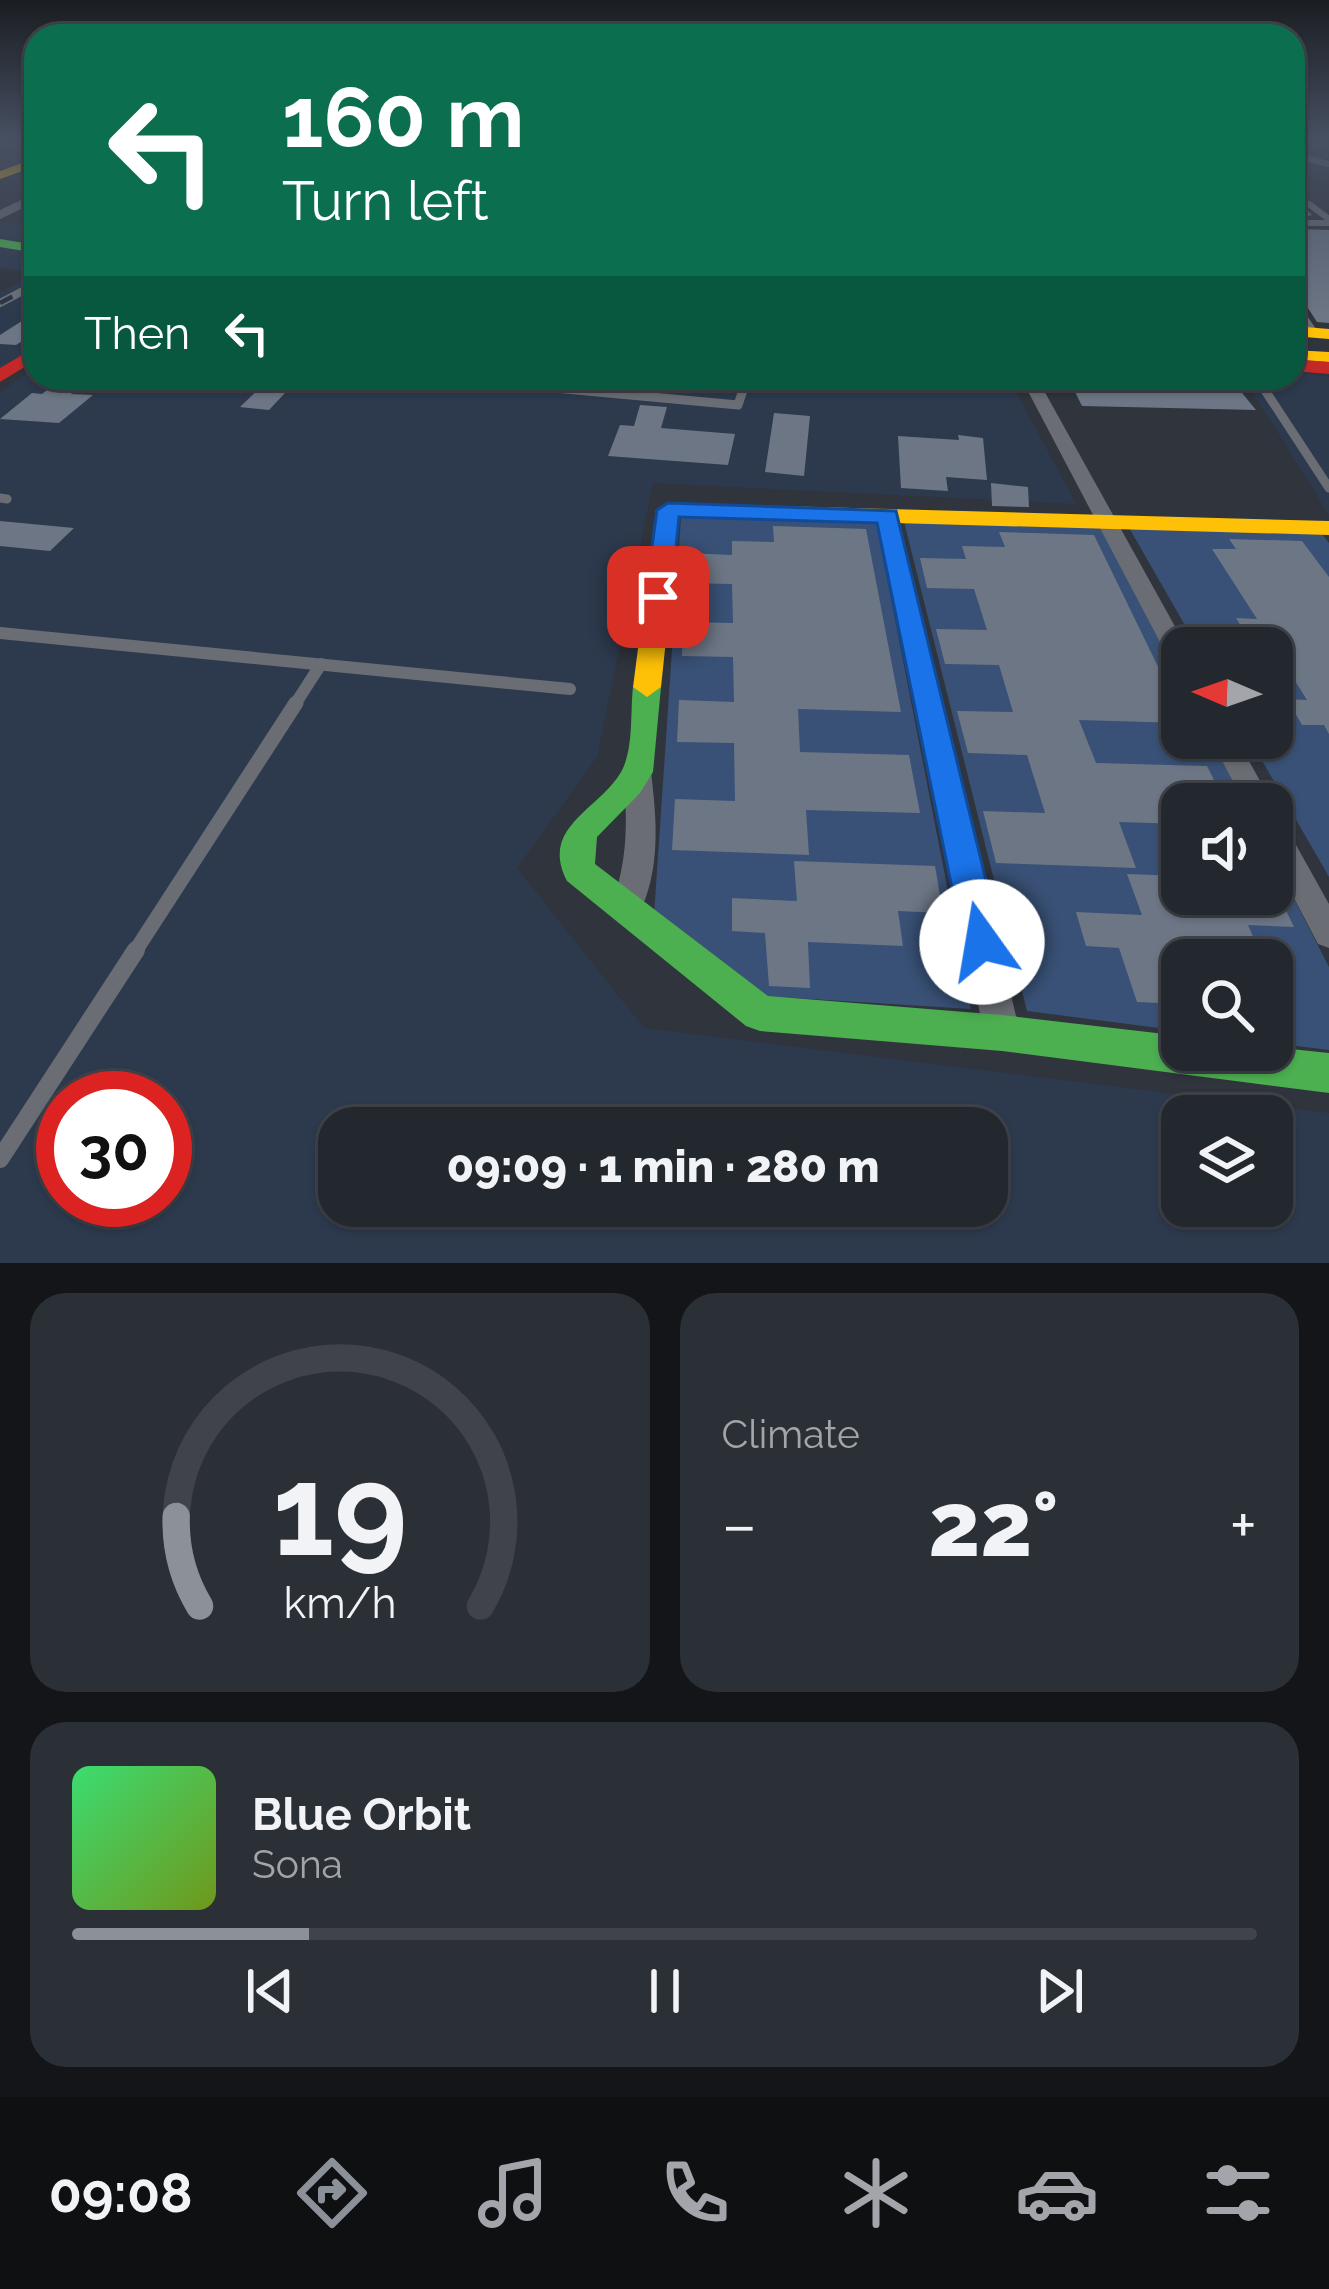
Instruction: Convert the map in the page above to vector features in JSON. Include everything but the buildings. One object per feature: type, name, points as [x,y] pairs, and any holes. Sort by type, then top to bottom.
[{"type":"main road","points":[[1305,345],[1329,368]]},
{"type":"main road","points":[[1329,528],[668,510],[637,772],[576,839],[573,855],[579,871],[760,1013],[1002,1033],[1329,1073]]},
{"type":"street","points":[[1036,390],[1163,627]]},
{"type":"street","points":[[887,516],[1002,1033]]},
{"type":"street","points":[[627,907],[643,869],[645,847],[637,772]]},
{"type":"street","points":[[1293,867],[1329,934]]},
{"type":"lane","points":[[1309,205],[1329,221]]},
{"type":"lane","points":[[1305,223],[1329,221]]},
{"type":"lane","points":[[576,390],[738,405],[743,390]]},
{"type":"lane","points":[[1265,390],[1329,488]]},
{"type":"lane","points":[[0,633],[570,688]]},
{"type":"lane","points":[[0,1159],[321,664]]},
{"type":"shaded area","points":[[0,221],[24,225],[24,272],[0,267]]},
{"type":"shaded area","points":[[24,279],[24,355],[0,371],[0,292]]},
{"type":"shaded area","points":[[1305,374],[1329,377],[1329,515],[1251,390],[1305,390]]},
{"type":"shaded area","points":[[24,375],[24,390],[1015,390],[1076,504],[653,483],[597,757],[517,868],[644,1028],[1184,1095],[1161,1095],[1161,1227],[1293,1227],[1293,1109],[1329,1113],[1329,1263],[0,1263],[0,392]]},
{"type":"shaded area","points":[[681,517],[876,522],[971,1009],[762,996],[654,915]]},
{"type":"shaded area","points":[[904,522],[1102,526],[1161,640],[1161,759],[1222,759],[1234,783],[1161,783],[1161,915],[1293,915],[1293,897],[1329,967],[1329,1050],[1293,1046],[1293,939],[1161,939],[1161,1028],[1027,1011]]},
{"type":"shaded area","points":[[1128,526],[1320,531],[1329,543],[1329,877],[1293,814],[1293,783],[1275,783],[1261,759],[1293,759],[1293,627],[1186,627]]},
{"type":"railway","points":[[0,303],[24,290]]},
{"type":"traffic: fast","points":[[0,243],[24,247]]},
{"type":"traffic: fast","points":[[647,687],[640,764],[629,785],[578,840],[579,871],[760,1013],[1002,1033],[1329,1073]]},
{"type":"traffic: slow","points":[[1305,332],[1329,334]]},
{"type":"traffic: slow","points":[[1305,356],[1329,357]]},
{"type":"traffic: slow","points":[[647,687],[668,510],[1329,528]]},
{"type":"traffic: jam","points":[[0,376],[24,360]]},
{"type":"traffic: jam","points":[[1305,366],[1329,368]]},
{"type":"route","points":[[658,597],[668,510],[887,516],[982,942]]}]
